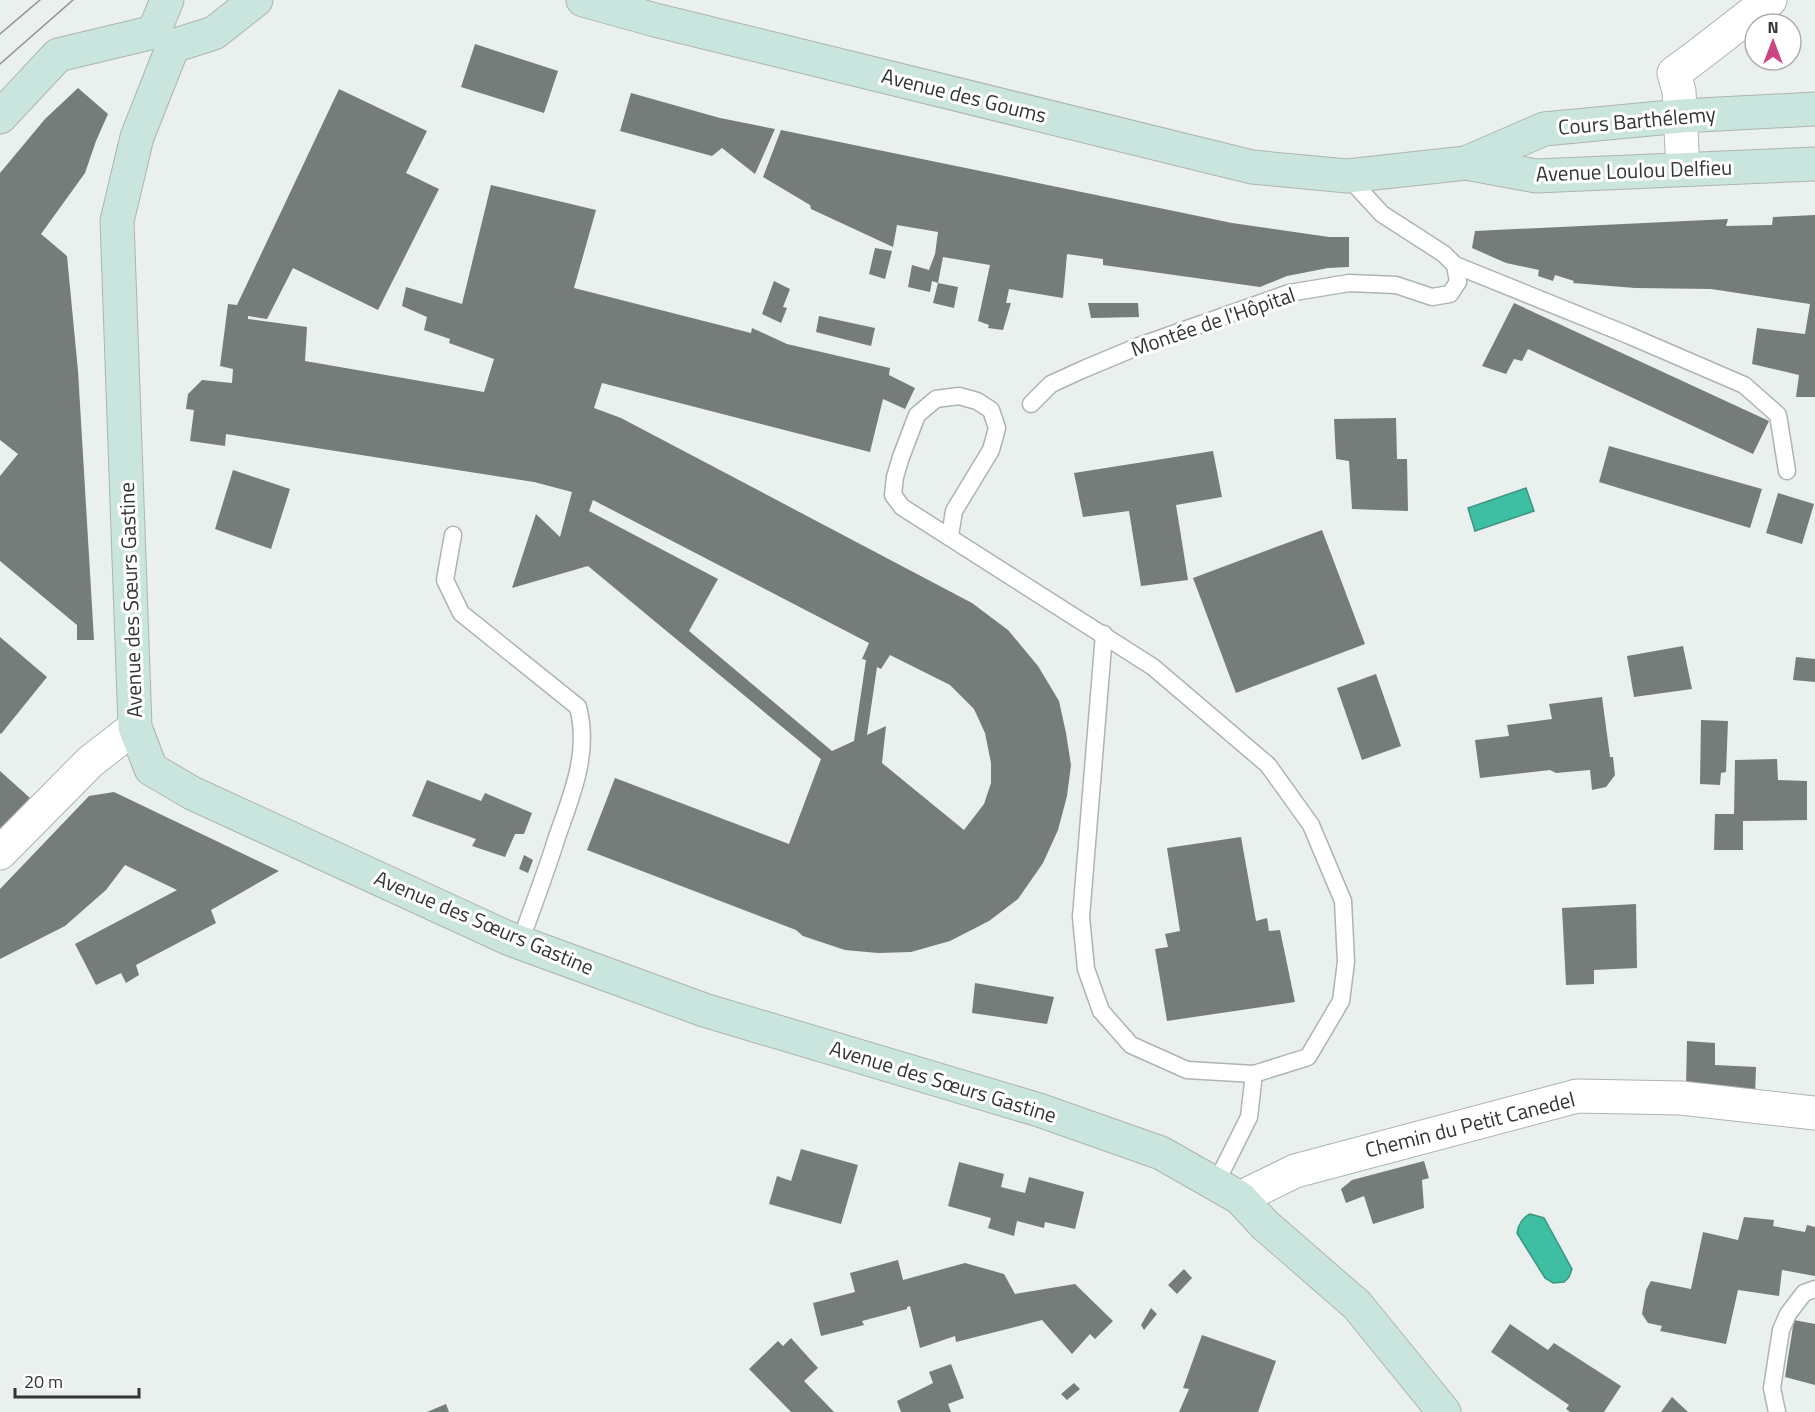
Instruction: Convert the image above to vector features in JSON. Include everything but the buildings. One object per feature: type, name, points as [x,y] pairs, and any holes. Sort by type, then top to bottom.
[{"type":"street","name":"Avenue des Sœurs Gastine","points":[[167,0],[164,39],[117,221],[135,727],[151,769],[192,793],[520,942],[704,1010],[1050,1114],[1161,1153],[1228,1191],[1357,1305],[1444,1412]]},
{"type":"street","points":[[0,117],[58,55],[214,33],[256,0]]},
{"type":"street","name":"Avenue des Goums","points":[[583,0],[654,20],[1252,167],[1347,176]]},
{"type":"street","points":[[1683,169],[1681,116],[1674,73],[1705,51],[1730,28],[1770,0]]},
{"type":"street","name":"Cours Barthélemy","points":[[1466,163],[1544,129],[1681,116],[1815,109]]},
{"type":"street","name":"Avenue Loulou Delfieu","points":[[1347,176],[1466,163],[1536,176],[1815,164]]},
{"type":"street","points":[[0,853],[91,761],[135,727]]},
{"type":"street","name":"Chemin du Petit Canedel","points":[[1228,1191],[1577,1096],[1681,1098],[1815,1113]]},
{"type":"lane","points":[[1347,176],[1382,214],[1444,254],[1455,265],[1744,385],[1778,415],[1788,471]]},
{"type":"lane","name":"Montée de l'Hôpital","points":[[1031,404],[1050,384],[1139,345],[1289,293],[1349,283],[1396,285],[1432,297],[1450,294],[1458,282],[1455,265]]},
{"type":"lane","points":[[950,536],[954,511],[992,450],[997,428],[992,410],[977,401],[959,396],[936,399],[917,415],[895,477],[893,495],[902,507],[1104,634],[1153,667],[1268,765],[1311,825],[1343,901],[1346,962],[1341,1001],[1308,1057],[1254,1074],[1187,1070],[1131,1045],[1101,1011],[1086,969],[1081,917],[1104,634]]},
{"type":"lane","points":[[453,535],[445,580],[461,614],[578,707],[583,727],[579,771],[520,942]]},
{"type":"lane","points":[[1228,1191],[1249,1117],[1254,1074]]},
{"type":"lane","points":[[1777,1412],[1772,1388],[1781,1330],[1788,1314],[1804,1293],[1815,1289]]},
{"type":"shaded area","points":[[1526,488],[1534,511],[1475,531],[1468,508]]},
{"type":"shaded area","points":[[1530,1214],[1544,1218],[1572,1269],[1564,1282],[1553,1283],[1545,1278],[1517,1233],[1521,1222]]},
{"type":"tram line","points":[[0,34],[40,0]]},
{"type":"tram line","points":[[0,64],[73,0]]}]
